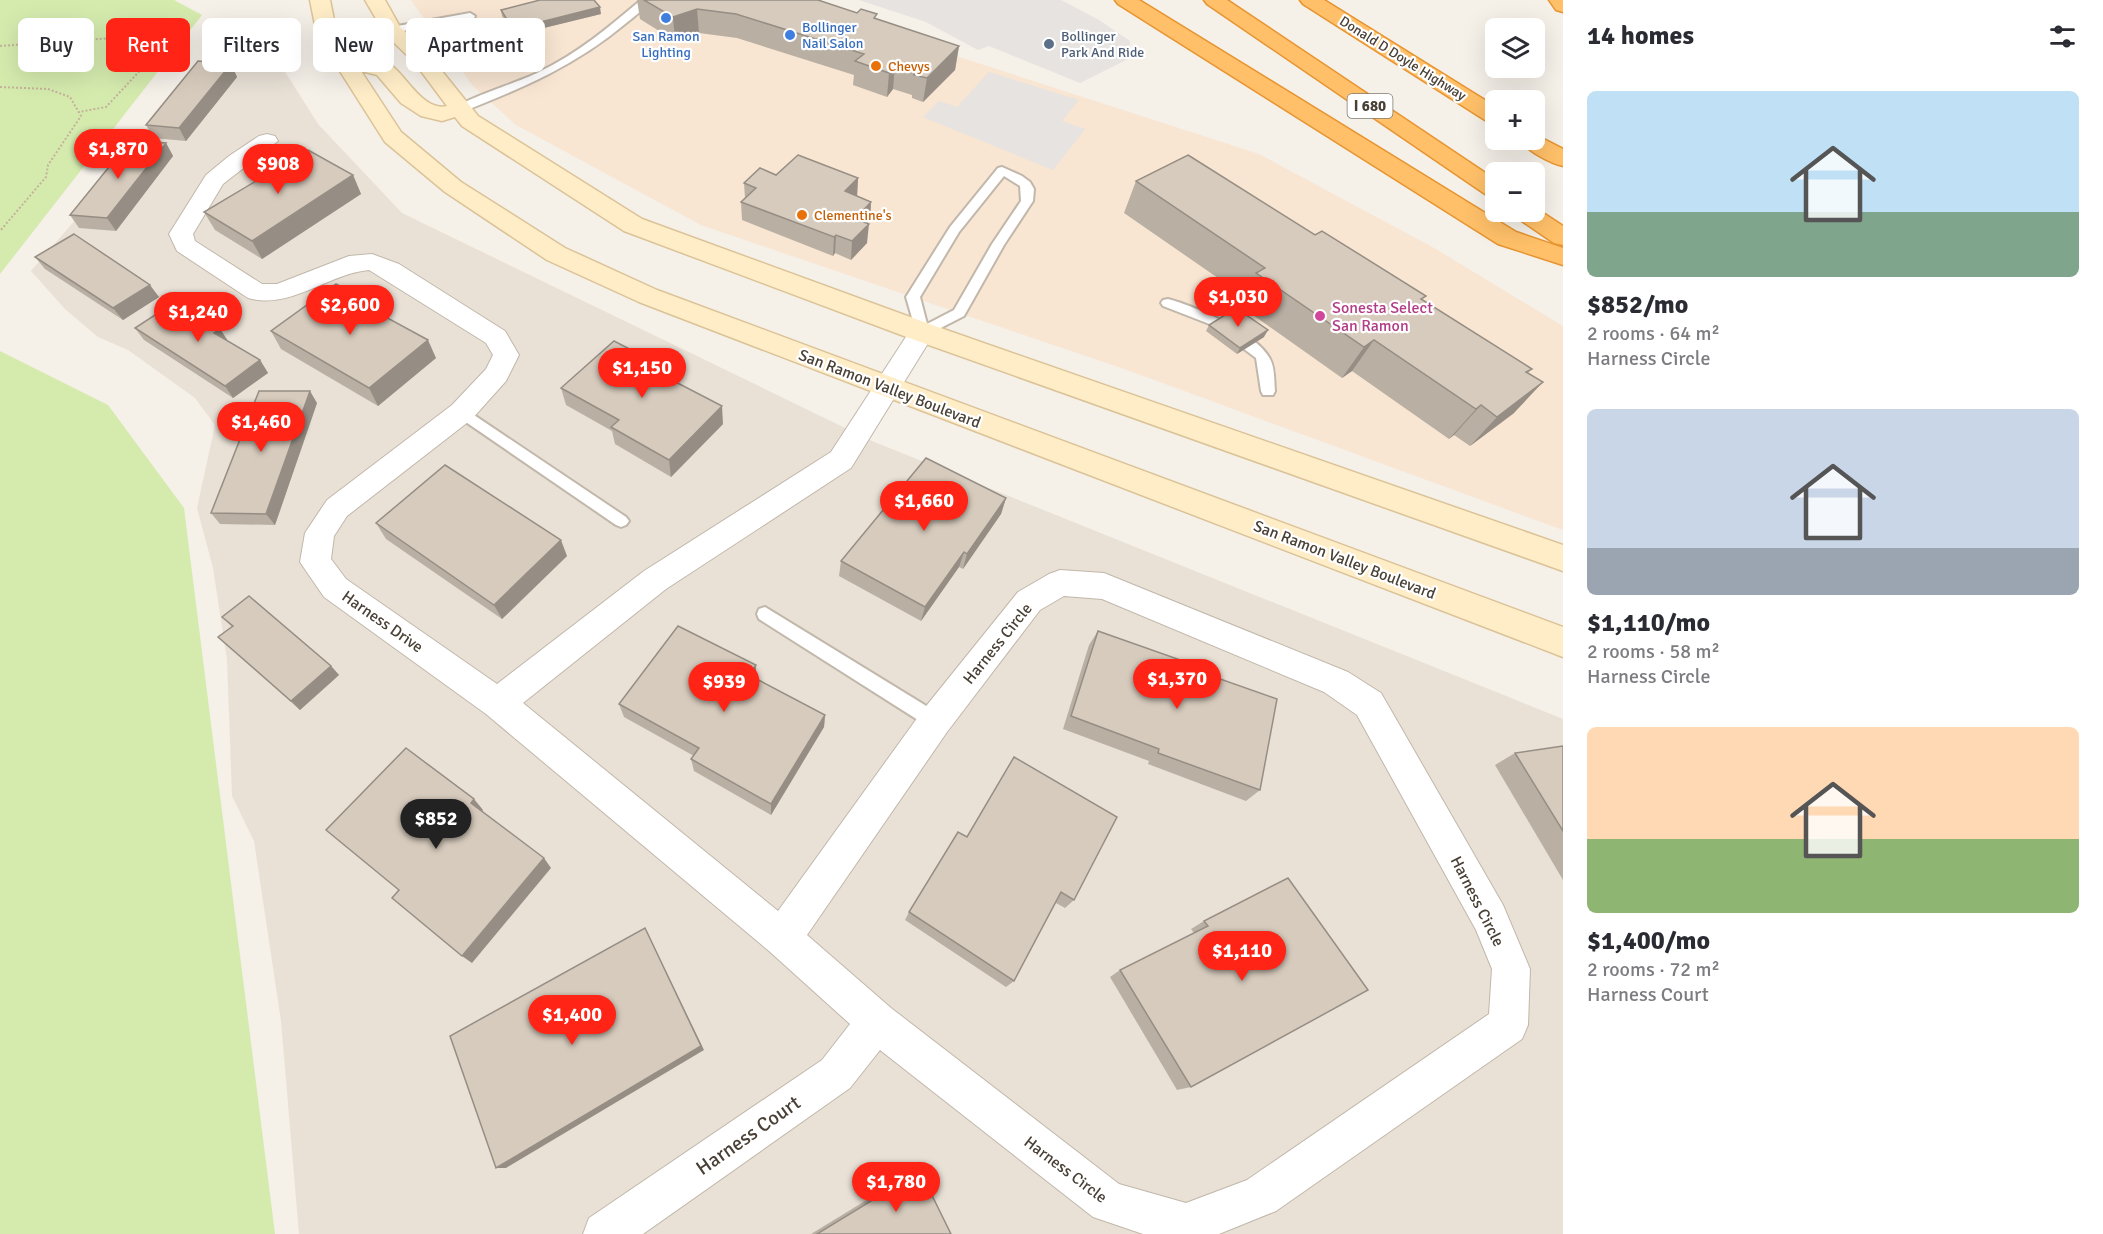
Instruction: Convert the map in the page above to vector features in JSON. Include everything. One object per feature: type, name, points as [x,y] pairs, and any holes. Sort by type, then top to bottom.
[{"type":"highway","points":[[1125,0],[1506,238],[1563,257]]},
{"type":"highway","name":"I 680","points":[[1214,0],[1485,184]]},
{"type":"highway","name":"Donald D Doyle Highway","points":[[1310,0],[1485,110]]},
{"type":"highway","points":[[1559,0],[1563,6]]},
{"type":"highway","points":[[1545,148],[1563,159]]},
{"type":"highway","points":[[1540,222],[1563,237]]},
{"type":"main road","name":"San Ramon Valley Boulevard","points":[[320,0],[324,18]]},
{"type":"main road","points":[[375,0],[385,18]]},
{"type":"main road","points":[[394,32],[422,59],[470,121],[633,225],[922,332],[1563,558]]},
{"type":"main road","name":"San Ramon Valley Boulevard","points":[[352,72],[393,137],[453,187],[556,254],[648,296],[1563,642]]},
{"type":"main road","points":[[386,72],[409,98],[429,111],[442,114],[460,109]]},
{"type":"street","name":"Harness Drive","points":[[267,141],[214,180],[181,234],[185,245],[257,292],[280,292],[349,264],[372,262],[390,270],[496,337],[506,355],[498,374],[462,412],[337,508],[320,533],[315,562],[335,588],[498,703]]},
{"type":"street","points":[[498,703],[655,580],[841,460],[922,332]]},
{"type":"street","name":"Harness Circle","points":[[498,703],[782,938],[877,1022],[1108,1202],[1186,1225],[1262,1196],[1508,1025],[1511,969],[1490,918],[1369,704],[1336,682],[1104,585],[1060,584],[1029,601],[935,721],[782,938]]},
{"type":"street","name":"Harness Court","points":[[605,1234],[836,1074],[877,1022]]},
{"type":"lane","points":[[460,109],[559,67],[609,32],[647,0]]},
{"type":"lane","points":[[394,30],[470,16]]},
{"type":"lane","points":[[1002,171],[1020,178],[1028,186],[1030,194],[1027,201],[998,244],[959,313],[922,332],[913,297],[954,230],[1002,171]]},
{"type":"lane","points":[[1168,303],[1217,322],[1261,355],[1265,362],[1268,391]]},
{"type":"lane","points":[[462,412],[621,521]]},
{"type":"lane","points":[[765,614],[935,721]]},
{"type":"path","points":[[0,46],[113,38],[138,43],[150,55],[150,60],[106,107],[79,112]]},
{"type":"path","points":[[0,87],[48,89],[70,97],[81,116],[48,165],[46,177],[0,231]]},
{"type":"shaded area","points":[[411,0],[783,0],[1259,154],[1434,248],[1563,326],[1563,530],[1130,371],[701,225],[516,125],[472,85],[463,72],[545,72],[545,18],[424,18]]},
{"type":"shaded area","name":"Bollinger Park And Ride","points":[[859,0],[1061,0],[1099,20],[1130,41],[1128,59],[1080,83],[989,46],[978,50],[926,22]]},
{"type":"shaded area","points":[[204,72],[285,72],[318,124],[402,213],[872,441],[1563,719],[1563,1234],[299,1234],[281,1021],[254,841],[232,796],[227,659],[213,568],[197,508],[215,425],[195,398],[128,350],[98,337],[65,309],[31,271]]},
{"type":"shaded area","points":[[989,72],[1079,100],[1062,121],[1085,129],[1053,170],[923,117],[939,101],[957,107]]},
{"type":"green space","points":[[0,0],[174,0],[202,15],[190,30],[190,18],[106,18],[106,72],[158,72],[0,274]]},
{"type":"green space","points":[[0,351],[108,405],[184,508],[275,1234],[0,1234]]},
{"type":"building","points":[[540,0],[594,0],[600,7],[545,21],[545,18],[506,18],[501,10]]},
{"type":"building","points":[[644,0],[818,0],[857,13],[861,9],[877,14],[874,18],[959,46],[927,78],[914,75],[917,71],[895,65],[889,73],[855,61],[864,54],[736,14],[697,9],[673,17]]},
{"type":"building","points":[[198,61],[202,61],[202,72],[224,72],[179,128],[146,125],[190,72]]},
{"type":"building","points":[[130,141],[166,143],[107,218],[70,215]]},
{"type":"building","points":[[308,150],[353,175],[252,241],[204,212]]},
{"type":"building","name":"Clementine's","points":[[798,155],[858,178],[845,191],[871,202],[855,219],[869,224],[852,241],[836,235],[834,237],[741,202],[756,188],[744,183],[760,168],[776,175]]},
{"type":"building","points":[[1188,155],[1315,235],[1322,231],[1426,296],[1421,299],[1532,369],[1526,372],[1543,382],[1497,417],[1481,405],[1476,409],[1374,340],[1364,347],[1256,273],[1265,268],[1136,181]]},
{"type":"building","points":[[74,234],[150,285],[113,308],[35,257]]},
{"type":"building","points":[[336,284],[385,310],[380,314],[428,340],[369,388],[271,331]]},
{"type":"building","points":[[175,302],[220,329],[214,333],[260,360],[225,386],[135,328]]},
{"type":"building","points":[[1236,308],[1268,330],[1240,348],[1209,325]]},
{"type":"building","points":[[614,341],[672,371],[666,377],[722,406],[669,460],[611,427],[619,420],[561,388]]},
{"type":"building","points":[[259,391],[310,391],[266,514],[211,513]]},
{"type":"building","points":[[926,458],[1006,498],[967,554],[964,552],[925,607],[841,561]]},
{"type":"building","points":[[445,465],[561,540],[494,605],[376,523]]},
{"type":"building","points":[[249,596],[331,666],[291,701],[218,637],[233,626],[222,617]]},
{"type":"building","points":[[678,626],[756,665],[749,675],[825,715],[771,804],[691,759],[699,748],[619,704]]},
{"type":"building","points":[[1098,631],[1186,662],[1186,667],[1277,699],[1260,790],[1158,753],[1159,749],[1071,716]]},
{"type":"building","points":[[1563,746],[1563,831],[1515,753]]},
{"type":"building","points":[[406,748],[474,799],[471,803],[544,858],[462,956],[392,898],[399,890],[326,830]]},
{"type":"building","points":[[1014,757],[1117,817],[1074,900],[1061,892],[1014,981],[909,912],[958,832],[967,837]]},
{"type":"building","points":[[1288,878],[1368,990],[1191,1087],[1120,970],[1208,926],[1204,921]]},
{"type":"building","points":[[645,928],[701,1046],[496,1168],[450,1036]]},
{"type":"building","points":[[920,1171],[951,1234],[817,1234]]},
{"type":"place","name":"San Ramon Lighting","points":[[666,18]]},
{"type":"place","name":"Bollinger Nail Salon","points":[[790,35]]},
{"type":"place","name":"Bollinger Park And Ride","points":[[1049,44]]},
{"type":"place","name":"Chevys","points":[[876,66]]},
{"type":"place","name":"Clementine's","points":[[802,215]]},
{"type":"place","name":"Sonesta Select San Ramon","points":[[1320,316]]}]
